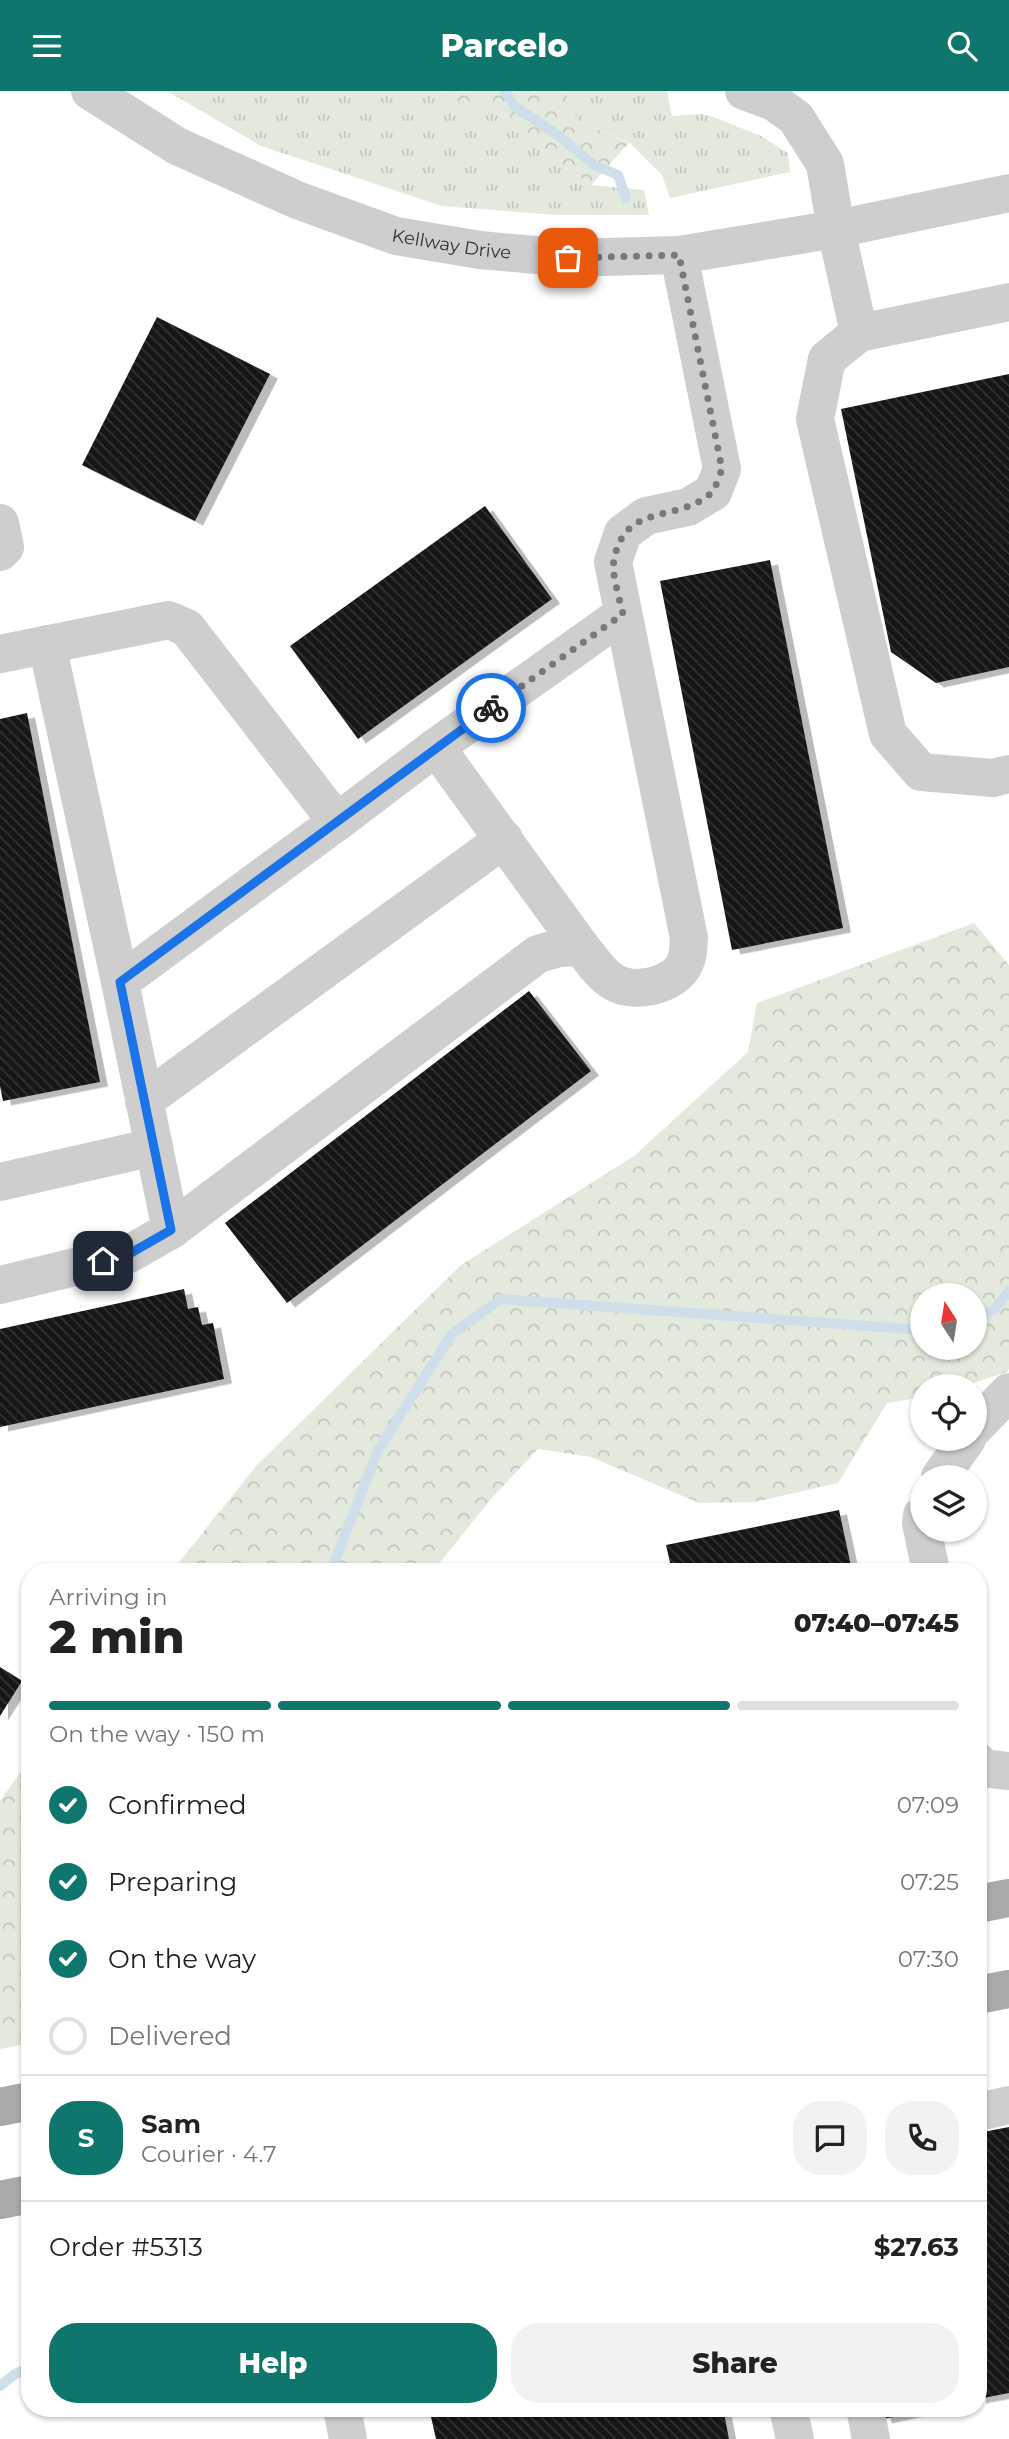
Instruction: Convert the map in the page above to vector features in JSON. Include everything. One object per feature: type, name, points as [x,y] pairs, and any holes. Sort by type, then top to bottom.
[{"type":"main road","points":[[987,1902],[1009,1898]]},
{"type":"main road","points":[[987,1993],[1009,1989]]},
{"type":"main road","points":[[0,2107],[21,2103]]},
{"type":"main road","points":[[0,2200],[21,2196]]},
{"type":"street","name":"Kellway Drive","points":[[90,91],[177,146],[298,200],[396,236],[480,250],[568,258],[679,255],[836,229],[1009,193]]},
{"type":"street","points":[[744,91],[774,103],[796,118],[825,164],[859,333]]},
{"type":"street","points":[[436,747],[603,974],[621,986],[648,987],[675,977],[686,961],[689,938],[613,562],[623,533],[646,516],[688,507],[713,492],[722,469],[679,255]]},
{"type":"street","points":[[1009,302],[859,333],[827,359],[815,419],[888,734],[921,772],[993,778],[1009,774]]},
{"type":"street","points":[[0,523],[5,547],[0,552]]},
{"type":"street","points":[[120,982],[436,747],[623,614]]},
{"type":"street","points":[[0,654],[169,620],[187,628],[337,822]]},
{"type":"street","points":[[47,644],[171,1230]]},
{"type":"street","points":[[144,1101],[504,839]]},
{"type":"street","points":[[0,1285],[129,1254],[171,1230],[538,954],[559,948],[581,947]]},
{"type":"street","points":[[0,1182],[154,1147]]},
{"type":"street","points":[[987,1415],[1009,1392]]},
{"type":"street","points":[[925,1542],[929,1563]]},
{"type":"street","points":[[987,1769],[1009,1771]]},
{"type":"street","points":[[987,2110],[1009,2105]]},
{"type":"street","points":[[343,2417],[348,2439]]},
{"type":"street","points":[[790,2417],[795,2439]]},
{"type":"street","points":[[867,2417],[871,2439]]},
{"type":"green space","points":[[167,91],[443,91],[454,109],[498,106],[536,146],[591,185],[644,190],[649,215],[557,215],[442,206],[261,146]]},
{"type":"green space","points":[[443,91],[564,91],[578,121],[629,143],[591,185],[536,146],[498,106],[454,109]]},
{"type":"green space","points":[[564,91],[667,91],[672,116],[702,114],[759,135],[788,153],[790,172],[670,198],[662,175],[630,143],[578,121]]},
{"type":"green space","points":[[974,923],[1009,965],[1009,1369],[987,1379],[987,1374],[910,1374],[910,1399],[887,1403],[838,1483],[754,1502],[699,1503],[591,1457],[538,1449],[492,1498],[439,1563],[178,1563],[257,1465],[461,1265],[634,1156],[748,1052],[757,1003]]},
{"type":"green space","points":[[21,1772],[21,2045],[0,2049],[0,1801]]},
{"type":"building","points":[[157,317],[270,374],[195,521],[82,465]]},
{"type":"building","points":[[1009,374],[1009,667],[936,683],[891,652],[841,409]]},
{"type":"building","points":[[485,506],[552,599],[358,739],[290,646]]},
{"type":"building","points":[[770,560],[843,928],[732,950],[660,581]]},
{"type":"building","points":[[27,713],[100,1082],[3,1101],[0,1086],[0,719]]},
{"type":"building","points":[[529,991],[591,1071],[287,1303],[225,1223]]},
{"type":"building","points":[[184,1289],[188,1309],[198,1307],[202,1325],[213,1323],[224,1379],[0,1427],[0,1329]]},
{"type":"building","points":[[839,1510],[850,1563],[670,1563],[666,1545]]},
{"type":"building","points":[[0,1667],[21,1683],[0,1716]]},
{"type":"building","points":[[1009,2127],[1009,2393],[987,2397],[987,2131]]},
{"type":"building","points":[[431,2417],[725,2417],[729,2439],[436,2439]]},
{"type":"waterway","points":[[505,91],[514,106],[559,136],[594,165],[618,175],[626,198]]},
{"type":"waterway","points":[[987,1313],[994,1310],[1009,1291]]},
{"type":"waterway","points":[[334,1563],[378,1450],[452,1334],[501,1299],[910,1329]]},
{"type":"waterway","points":[[0,2386],[21,2372]]},
{"type":"way so far","points":[[491,708],[623,614],[613,562],[623,533],[646,516],[688,507],[713,492],[722,469],[679,255],[568,258]]},
{"type":"route","points":[[103,1261],[129,1254],[171,1230],[120,982],[491,708]]}]
